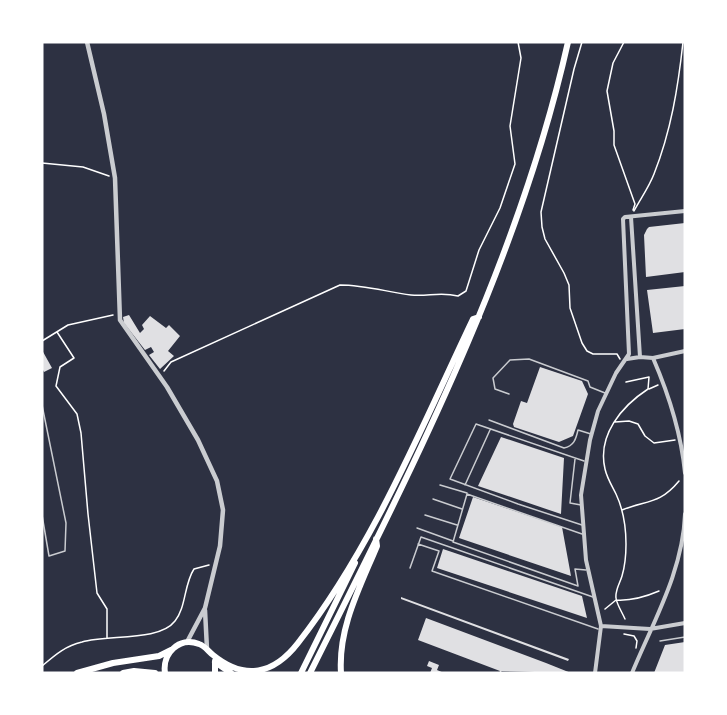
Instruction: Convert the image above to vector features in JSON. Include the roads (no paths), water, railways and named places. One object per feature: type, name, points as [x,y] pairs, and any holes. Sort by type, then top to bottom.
[{"type":"highway","points":[[310,673],[446,391],[479,317],[536,164],[568,42]]},
{"type":"highway","points":[[301,673],[473,319],[479,317]]},
{"type":"highway","points":[[341,673],[341,652],[345,630],[362,580],[377,546],[376,537]]},
{"type":"highway","points":[[77,673],[112,663],[159,656],[187,642],[197,643],[230,666],[255,672],[272,668],[285,659],[320,612],[361,546]]},
{"type":"highway","points":[[165,673],[165,660],[171,650]]},
{"type":"highway","points":[[210,652],[215,663],[215,673]]},
{"type":"highway","points":[[215,663],[231,673]]},
{"type":"highway","points":[[123,673],[134,671],[156,673]]},
{"type":"street","points":[[87,42],[104,114],[115,178],[120,320],[160,377],[198,440],[217,482],[224,512],[205,608],[187,642]]},
{"type":"street","points":[[594,673],[601,628],[588,570],[581,506],[585,462],[591,434],[606,393],[629,354],[623,219],[685,211]]},
{"type":"street","points":[[631,217],[640,357]]},
{"type":"street","points":[[625,361],[685,351]]},
{"type":"street","points":[[653,358],[674,411],[685,461],[685,472]]},
{"type":"street","points":[[632,673],[668,593],[682,551],[685,514]]},
{"type":"street","points":[[205,608],[210,652]]},
{"type":"street","points":[[601,628],[650,629],[685,622]]},
{"type":"lane","points":[[509,393],[495,389],[493,378],[510,360],[529,358],[588,381],[590,387],[606,393]]},
{"type":"lane","points":[[42,405],[66,523],[65,551],[49,556],[42,515]]},
{"type":"lane","points":[[489,420],[564,448],[570,447],[575,441],[578,430],[591,434]]},
{"type":"lane","points":[[582,525],[450,479],[476,424],[585,462]]},
{"type":"lane","points":[[465,485],[490,429]]},
{"type":"lane","points":[[575,458],[570,503],[581,506]]},
{"type":"lane","points":[[440,485],[583,534]]},
{"type":"lane","points":[[453,542],[467,494]]},
{"type":"lane","points":[[433,499],[463,509]]},
{"type":"lane","points":[[425,515],[458,526]]},
{"type":"lane","points":[[417,528],[578,586],[575,569],[588,570]]},
{"type":"lane","points":[[410,568],[421,537],[596,598]]},
{"type":"lane","points":[[418,544],[439,551],[432,571],[601,628]]},
{"type":"lane","points":[[685,580],[685,596]]},
{"type":"lane","points":[[660,641],[685,637]]}]
